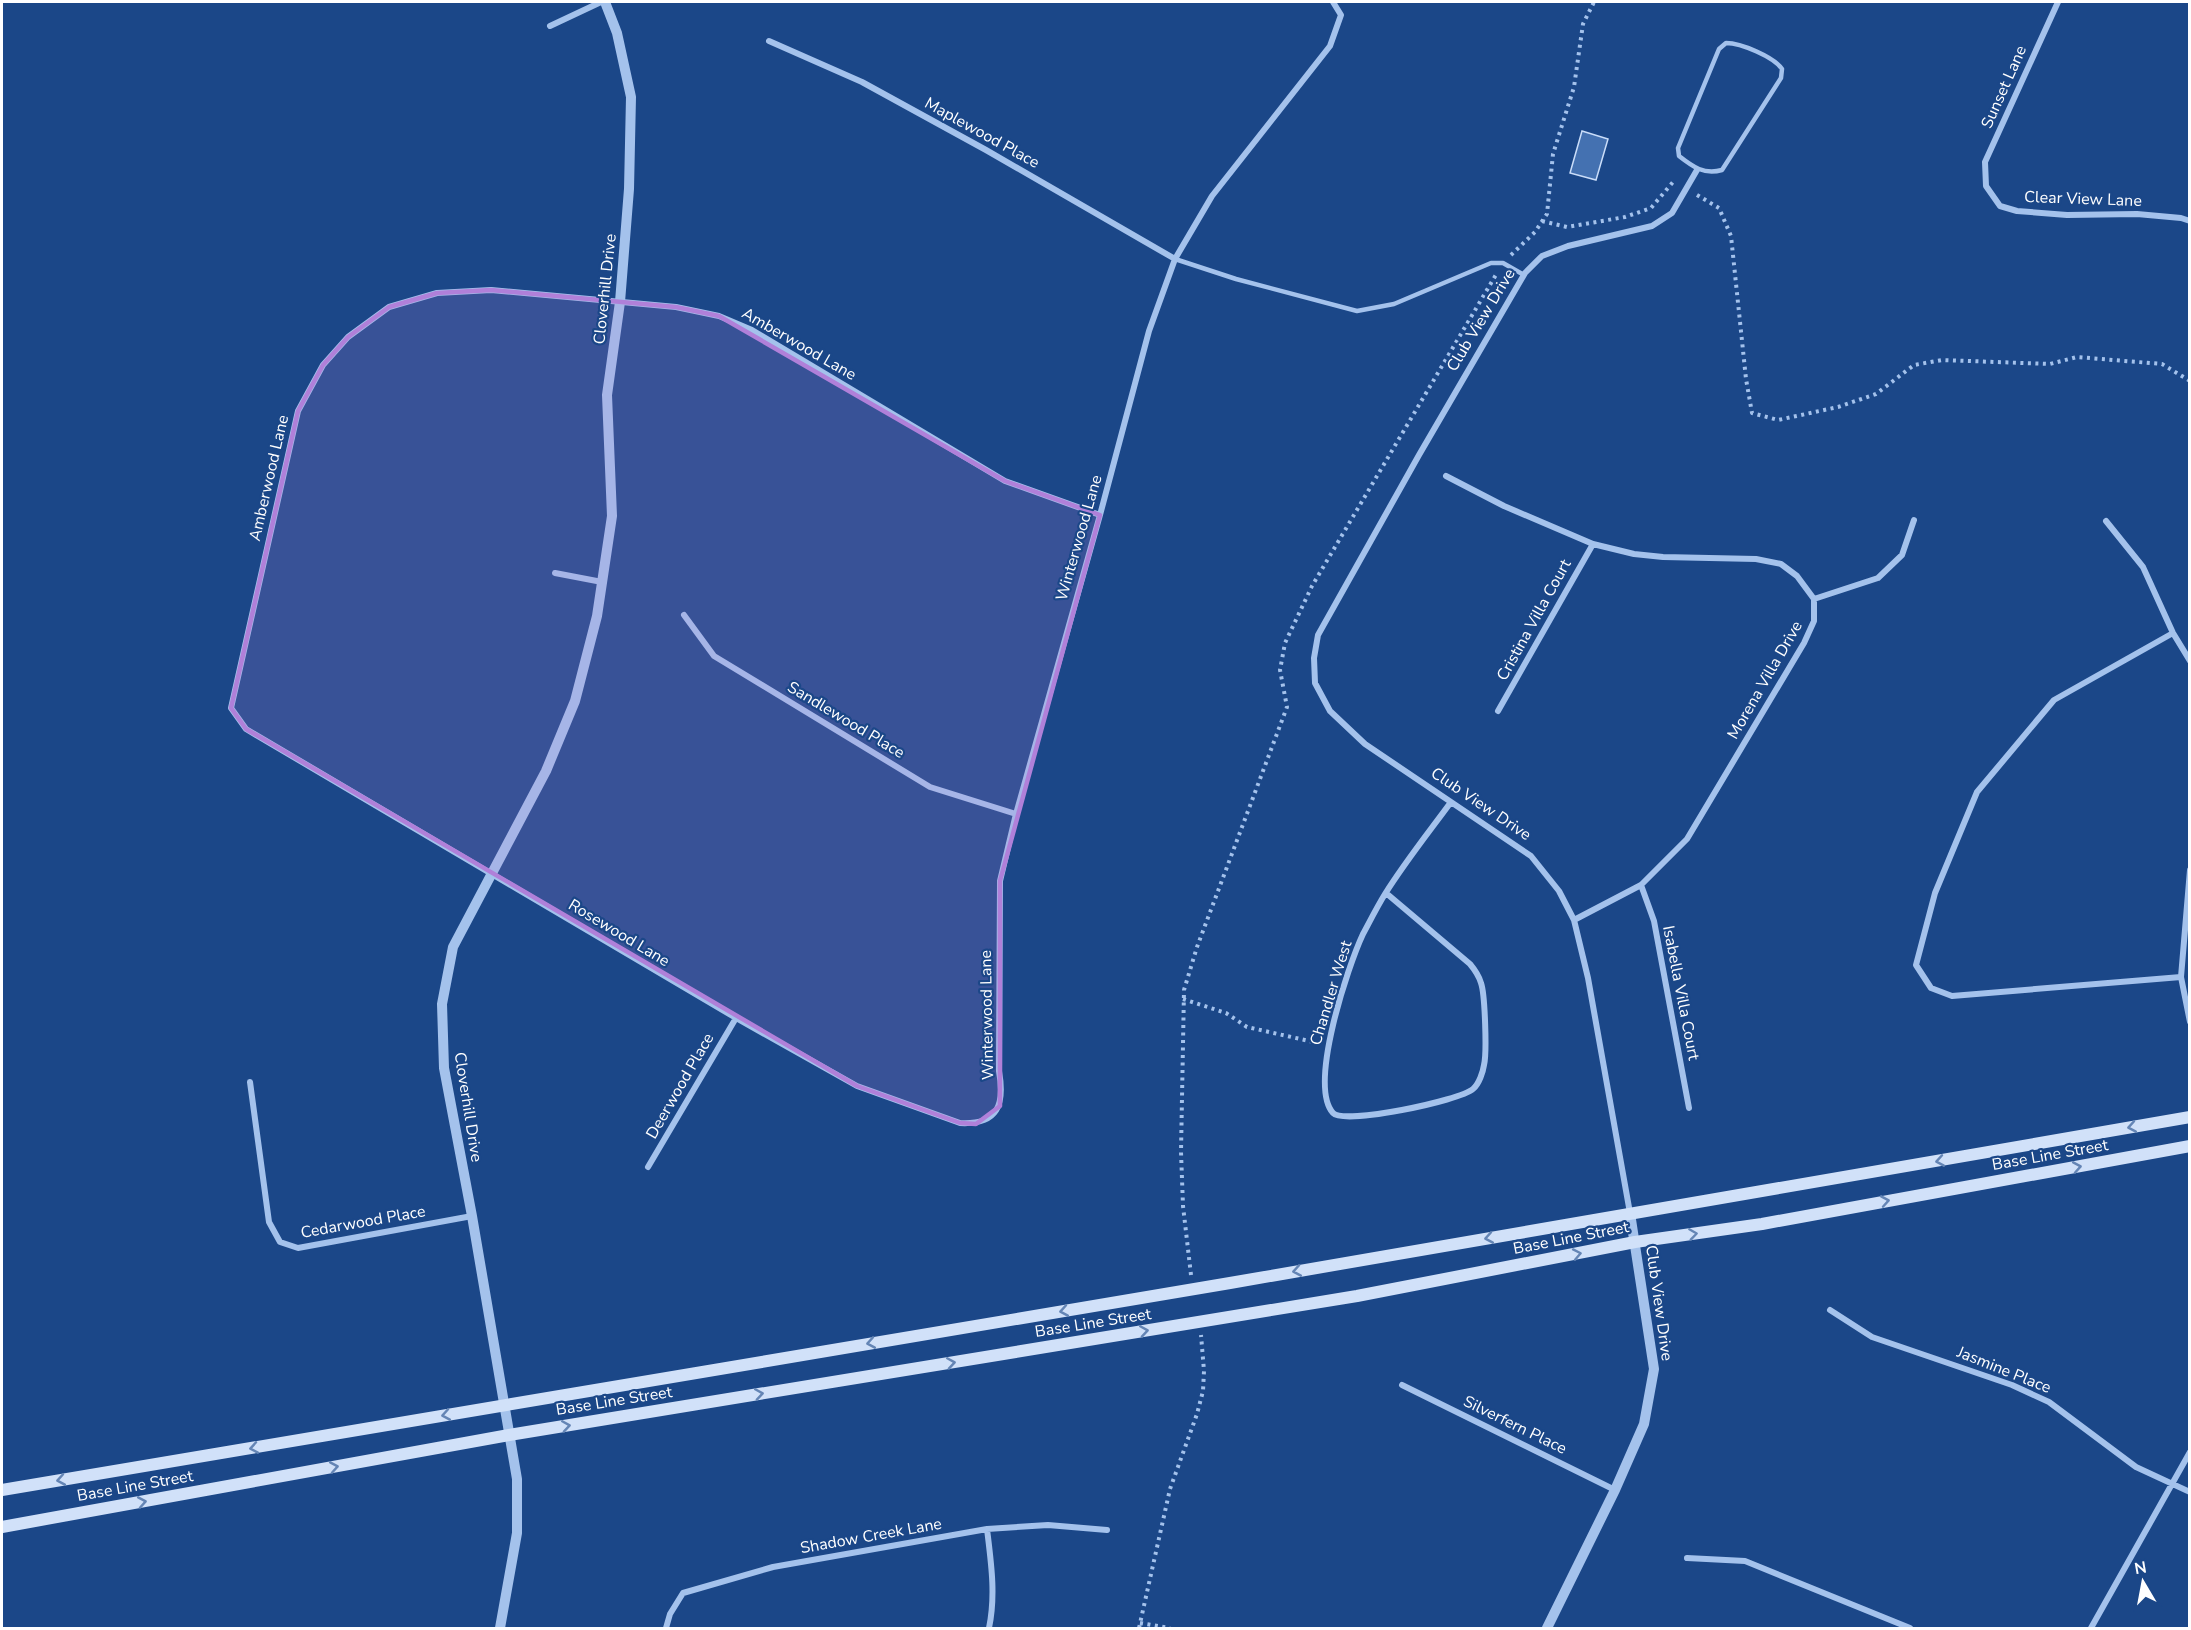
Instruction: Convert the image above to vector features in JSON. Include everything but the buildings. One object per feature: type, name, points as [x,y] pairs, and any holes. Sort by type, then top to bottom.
[{"type":"main road","name":"Base Line Street","points":[[2,1490],[1230,1283],[2190,1117]]},
{"type":"main road","name":"Base Line Street","points":[[2,1527],[509,1435],[1357,1296],[1635,1242],[1762,1224],[2190,1146]]},
{"type":"street","points":[[550,26],[603,2]]},
{"type":"street","name":"Cloverhill Drive","points":[[500,1629],[517,1533],[517,1479],[444,1068],[442,1004],[453,946],[546,771],[575,700],[597,616],[612,516],[608,395],[620,302],[629,189],[631,97],[617,33],[603,2]]},
{"type":"street","name":"Winterwood Lane","points":[[990,1117],[1000,1106],[1003,1091],[999,1071],[1000,880],[1016,814],[1149,332],[1175,260],[1212,196],[1330,46],[1341,15],[1333,2]]},
{"type":"street","name":"Sunset Lane","points":[[1986,186],[1985,162],[2058,2]]},
{"type":"street","name":"Maplewood Place","points":[[770,41],[862,82],[986,150],[1175,260]]},
{"type":"street","name":"Club View Drive","points":[[1547,1629],[1615,1490],[1644,1424],[1654,1369],[1635,1242],[1588,978],[1574,920],[1559,891],[1531,856],[1365,744],[1330,711],[1315,683],[1314,658],[1318,635],[1413,465],[1524,275],[1542,256],[1568,246],[1652,226],[1672,213],[1697,170]]},
{"type":"street","name":"Clear View Lane","points":[[1986,186],[2000,206],[2018,211],[2067,215],[2137,214],[2190,221]]},
{"type":"street","name":"Amberwood Lane","points":[[246,729],[231,708],[298,411],[323,365],[348,337],[389,307],[437,293],[491,290],[676,307],[719,315],[752,330],[1005,481],[1100,515]]},
{"type":"street","points":[[1446,476],[1504,506],[1593,544],[1634,554],[1663,557],[1756,558],[1782,564],[1797,576],[1815,599],[1878,578],[1902,555],[1914,520]]},
{"type":"street","points":[[2106,521],[2143,567],[2173,633],[2190,661]]},
{"type":"street","name":"Cristina Villa Court","points":[[1498,711],[1593,544]]},
{"type":"street","points":[[555,573],[602,582]]},
{"type":"street","name":"Morena Villa Drive","points":[[1574,920],[1641,885],[1687,839],[1804,643],[1814,621],[1815,599]]},
{"type":"street","name":"Sandlewood Place","points":[[684,615],[714,656],[930,787],[1016,814]]},
{"type":"street","points":[[2173,633],[2054,700],[1977,792],[1935,893],[1916,965],[1931,988],[1952,996],[2181,977]]},
{"type":"street","name":"Rosewood Lane","points":[[246,729],[736,1018],[857,1086],[960,1123],[976,1124],[990,1117]]},
{"type":"street","name":"Chandler West","points":[[1386,893],[1470,964],[1479,976],[1483,998],[1485,1064],[1475,1087],[1465,1094],[1446,1101],[1364,1116],[1339,1117],[1334,1114],[1328,1104],[1325,1091],[1327,1045],[1362,936],[1386,893],[1451,802]]},
{"type":"street","points":[[2190,870],[2181,977],[2190,1022]]},
{"type":"street","name":"Isabella Villa Court","points":[[1641,885],[1654,921],[1689,1108]]},
{"type":"street","name":"Deerwood Place","points":[[648,1167],[736,1018]]},
{"type":"street","name":"Cedarwood Place","points":[[250,1082],[269,1222],[280,1242],[298,1248],[472,1216]]},
{"type":"street","name":"Jasmine Place","points":[[1830,1310],[1872,1337],[2012,1384],[2049,1402],[2136,1467],[2190,1492]]},
{"type":"street","name":"Silverfern Place","points":[[1402,1385],[1615,1490]]},
{"type":"street","points":[[2091,1629],[2190,1452]]},
{"type":"street","name":"Shadow Creek Lane","points":[[666,1629],[670,1614],[683,1593],[773,1567],[987,1529],[1048,1525],[1107,1530]]},
{"type":"street","points":[[987,1529],[992,1570],[993,1610],[989,1629]]},
{"type":"street","points":[[1687,1558],[1745,1561],[1910,1629]]},
{"type":"lane","points":[[1726,43],[1735,43],[1778,62],[1782,69],[1781,78],[1722,170],[1715,172],[1697,170],[1679,156],[1678,148],[1719,50],[1726,43]]},
{"type":"lane","points":[[1175,260],[1236,279],[1357,311],[1394,304],[1491,263],[1503,263],[1524,275]]},
{"type":"path","points":[[1191,1280],[1183,1206],[1181,1152],[1183,999],[1197,947],[1287,707],[1280,670],[1285,643],[1312,586],[1503,263],[1535,232],[1547,214],[1553,154],[1574,87],[1583,24],[1594,2]]},
{"type":"path","points":[[1542,220],[1567,227],[1625,217],[1651,208],[1673,182],[1719,208],[1731,236],[1746,379],[1752,412],[1778,420],[1838,407],[1876,394],[1914,365],[1942,360],[2050,364],[2078,357],[2162,364],[2190,381]]},
{"type":"path","points":[[1183,999],[1226,1013],[1247,1027],[1327,1045]]},
{"type":"path","points":[[1139,1629],[1170,1489],[1203,1391],[1204,1371],[1200,1334]]},
{"type":"path","points":[[1140,1623],[1170,1629]]},
{"type":"highlighted area","points":[[491,290],[676,307],[719,316],[1005,481],[1100,515],[1000,881],[1000,1106],[976,1124],[960,1123],[857,1086],[246,729],[231,708],[298,411],[323,365],[348,337],[389,307],[437,293]]}]
